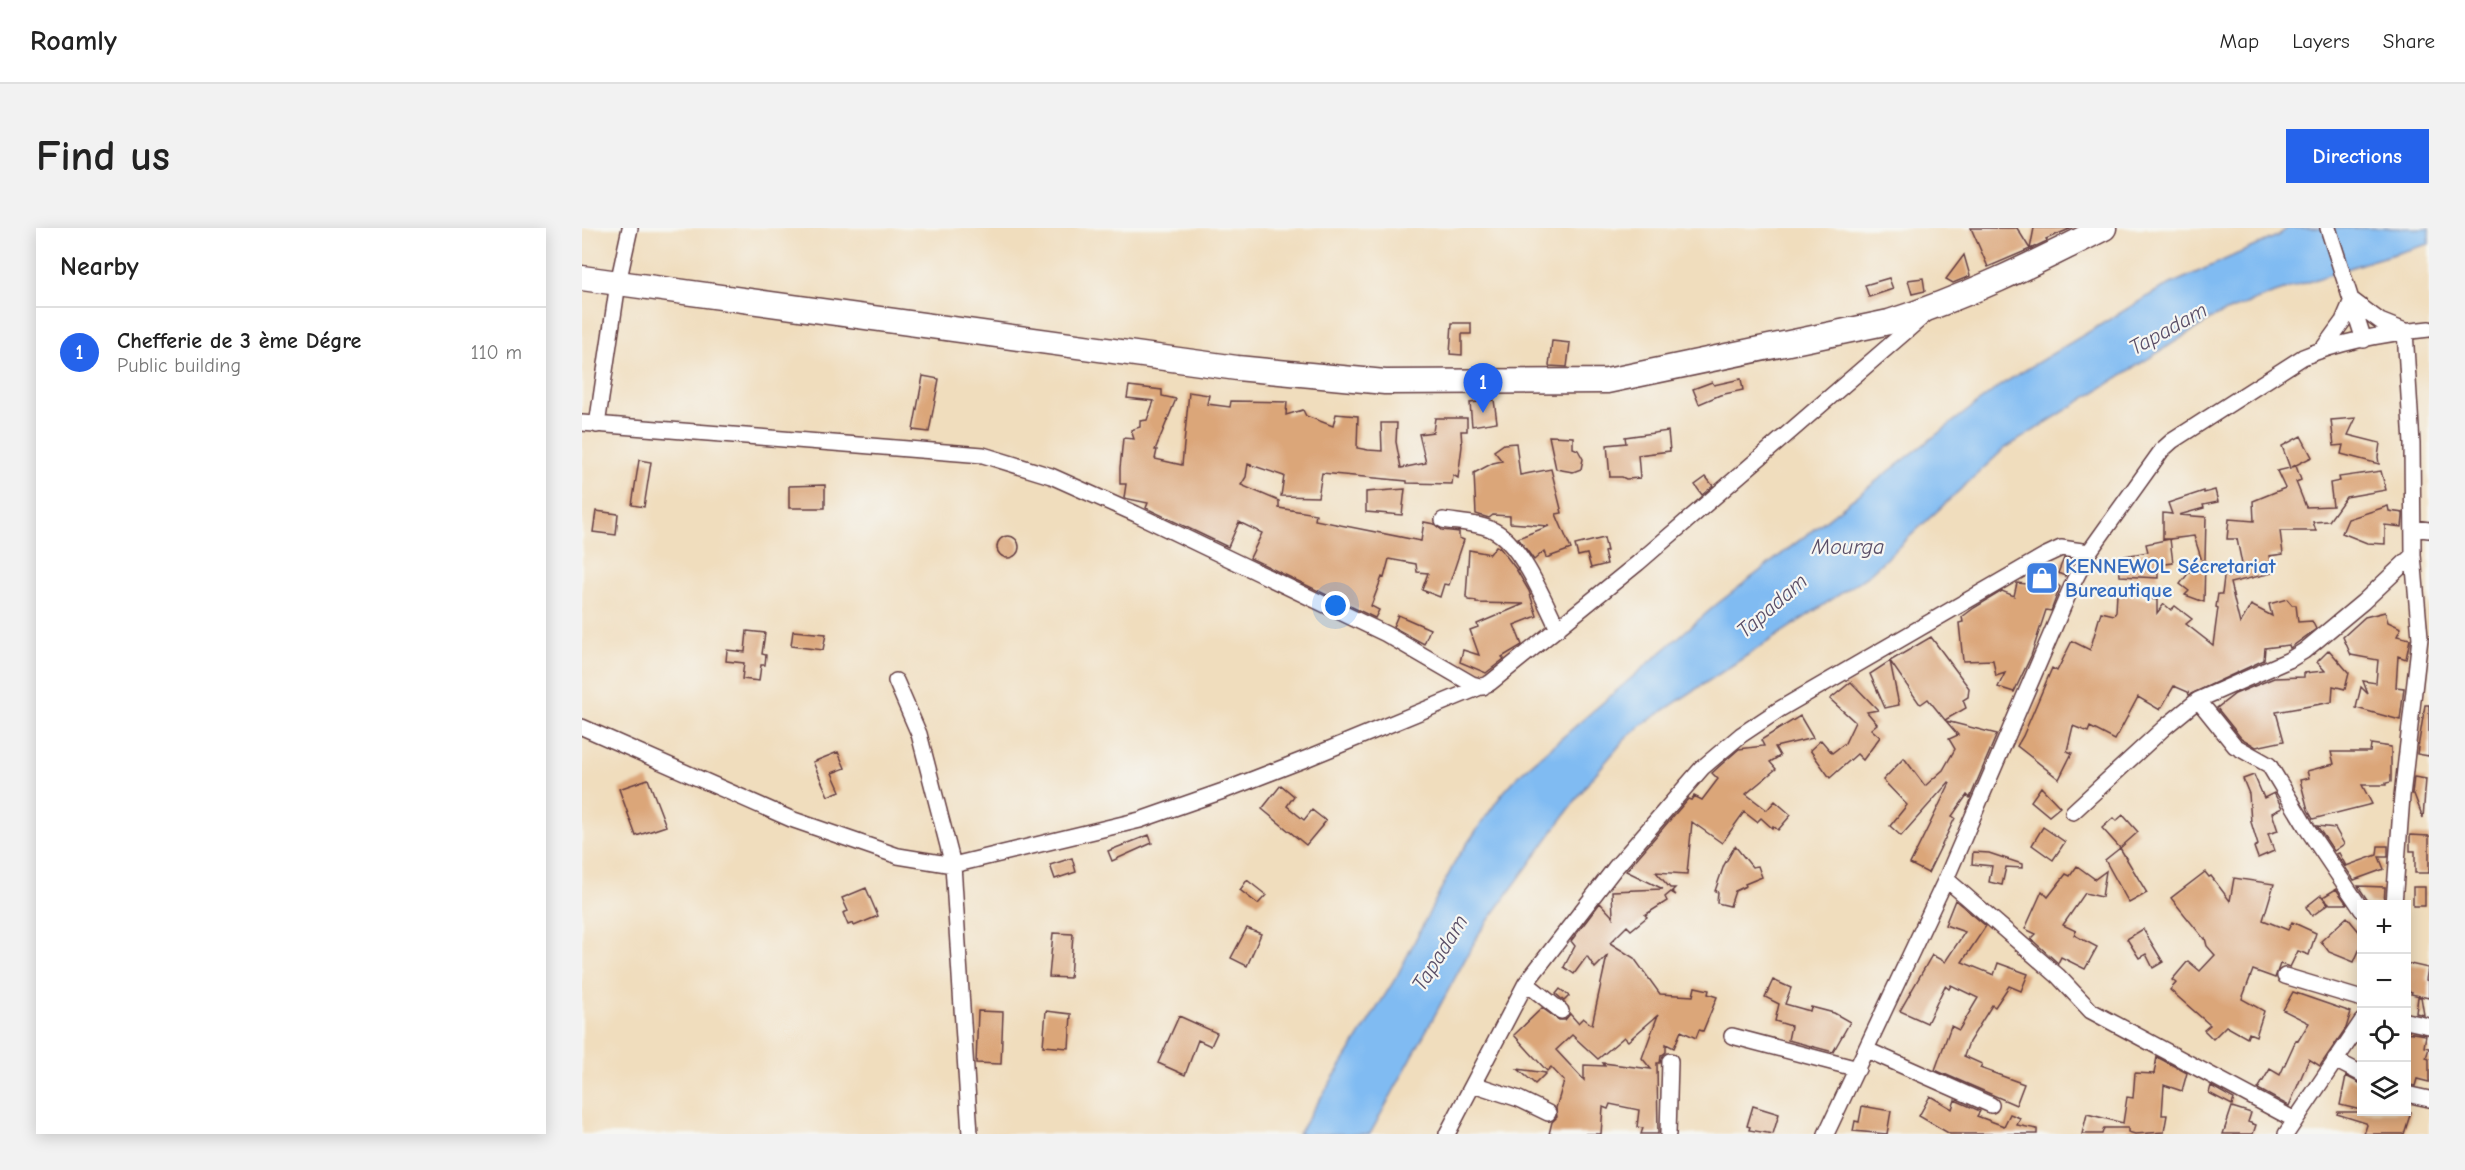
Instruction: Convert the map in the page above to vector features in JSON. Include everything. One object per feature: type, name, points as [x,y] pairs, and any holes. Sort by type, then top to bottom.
[{"type":"main road","points":[[582,278],[1237,368],[1385,382],[1607,381],[1889,322],[1933,308],[2022,271],[2104,228]]},
{"type":"street","points":[[630,228],[589,424],[983,455],[1051,476],[1136,514],[1386,634],[1472,684],[1483,687]]},
{"type":"street","points":[[2328,228],[2364,340]]},
{"type":"street","points":[[2351,294],[2380,321],[2405,331]]},
{"type":"street","points":[[2322,350],[2343,321],[2351,294]]},
{"type":"street","points":[[582,727],[791,819],[898,856],[953,865],[1140,820],[1224,791],[1483,687],[1638,562],[1933,308]]},
{"type":"street","points":[[1826,1134],[1868,1050],[1946,879],[2074,581],[2089,552],[2147,468],[2172,441],[2283,368],[2322,350],[2405,331],[2429,330]]},
{"type":"street","points":[[2394,900],[2402,796],[2424,639],[2413,555],[2412,444],[2405,331]]},
{"type":"street","points":[[1443,520],[1478,525],[1497,532],[1507,541],[1534,579],[1558,628]]},
{"type":"street","points":[[2413,528],[2429,530]]},
{"type":"street","points":[[1448,1134],[1526,983],[1615,868],[1702,768],[1741,735],[1780,709],[2044,556],[2061,548],[2089,552]]},
{"type":"street","points":[[2073,812],[2165,727],[2198,700],[2289,660],[2304,651],[2363,602],[2413,555]]},
{"type":"street","points":[[896,681],[919,734],[953,865],[970,1134]]},
{"type":"street","points":[[2198,700],[2235,746],[2269,765],[2308,830],[2357,904]]},
{"type":"street","points":[[1946,879],[2058,976],[2091,1011],[2295,1120]]},
{"type":"street","points":[[2285,976],[2357,998]]},
{"type":"street","points":[[1526,983],[1561,1011]]},
{"type":"street","points":[[2411,1022],[2429,1026]]},
{"type":"street","points":[[2286,1134],[2357,1027]]},
{"type":"street","points":[[1732,1036],[1858,1069]]},
{"type":"street","points":[[1868,1050],[1991,1106]]},
{"type":"street","points":[[2335,1060],[2357,1072]]},
{"type":"street","points":[[1668,1134],[1670,1061]]},
{"type":"street","points":[[1473,1084],[1519,1099],[1548,1113]]},
{"type":"street","points":[[2411,1095],[2429,1099]]},
{"type":"water","name":"Mourga","points":[[2288,228],[2429,228],[2429,244],[2266,296],[2216,316],[2004,449],[1866,577],[1646,722],[1626,738],[1591,779],[1480,932],[1370,1134],[1298,1134],[1397,976],[1457,858],[1502,794],[1520,774],[1717,604],[2002,384],[2160,289],[2277,236]]},
{"type":"building","points":[[1971,228],[2017,228],[2030,249],[1988,267]]},
{"type":"building","points":[[2034,228],[2072,228],[2030,249]]},
{"type":"building","points":[[1964,255],[1970,276],[1953,283],[1946,279]]},
{"type":"building","points":[[1889,278],[1893,289],[1869,297],[1865,285]]},
{"type":"building","points":[[1923,278],[1925,291],[1912,294],[1908,280]]},
{"type":"building","points":[[1452,323],[1471,323],[1471,334],[1462,334],[1462,355],[1450,354]]},
{"type":"building","points":[[1552,341],[1570,343],[1567,367],[1549,366]]},
{"type":"building","points":[[923,376],[939,379],[929,432],[913,430]]},
{"type":"building","points":[[1741,379],[1743,390],[1720,395],[1699,404],[1693,389],[1712,382],[1714,385]]},
{"type":"building","points":[[1129,386],[1162,390],[1162,396],[1176,399],[1155,450],[1157,450],[1155,459],[1182,465],[1189,392],[1209,395],[1207,404],[1230,407],[1231,401],[1287,402],[1286,415],[1303,410],[1306,416],[1333,426],[1336,414],[1358,416],[1357,448],[1368,450],[1382,451],[1381,423],[1397,423],[1396,442],[1401,468],[1426,463],[1419,434],[1433,432],[1435,418],[1467,418],[1467,431],[1461,431],[1462,446],[1458,478],[1453,475],[1452,484],[1407,483],[1407,481],[1322,473],[1318,497],[1281,496],[1284,476],[1248,464],[1246,477],[1241,485],[1279,501],[1279,508],[1316,514],[1315,520],[1421,541],[1424,522],[1434,524],[1442,530],[1459,532],[1459,538],[1464,540],[1449,585],[1444,584],[1440,597],[1422,590],[1428,573],[1417,572],[1416,564],[1389,559],[1384,578],[1382,577],[1371,606],[1379,610],[1375,618],[1250,558],[1262,533],[1239,522],[1228,547],[1146,508],[1148,503],[1124,498],[1126,484],[1120,484],[1123,438],[1134,439],[1131,430],[1140,427],[1140,421],[1147,420],[1154,401],[1127,398]]},
{"type":"building","points":[[1494,400],[1497,422],[1472,426],[1470,403]]},
{"type":"building","points":[[2356,418],[2348,435],[2380,443],[2379,464],[2341,454],[2343,445],[2334,446],[2331,420]]},
{"type":"building","points":[[1668,431],[1670,451],[1638,455],[1640,478],[1610,477],[1607,445],[1626,443],[1625,437]]},
{"type":"building","points":[[1549,436],[1573,437],[1573,448],[1578,450],[1583,459],[1581,469],[1573,472],[1556,469]]},
{"type":"building","points":[[2301,436],[2312,457],[2292,467],[2296,466],[2301,480],[2296,482],[2306,507],[2333,506],[2330,483],[2340,481],[2339,477],[2381,471],[2386,490],[2346,497],[2329,521],[2313,522],[2316,531],[2280,531],[2283,554],[2269,556],[2272,573],[2230,583],[2240,624],[2251,605],[2272,616],[2269,604],[2287,599],[2292,605],[2296,605],[2298,622],[2312,621],[2316,629],[2290,648],[2289,645],[2265,648],[2264,660],[2189,695],[2188,692],[2174,686],[2160,710],[2138,697],[2115,740],[2090,727],[2088,732],[2073,726],[2067,751],[2072,753],[2059,779],[2017,746],[2052,668],[2057,671],[2072,641],[2090,650],[2101,612],[2114,615],[2116,612],[2117,593],[2157,600],[2157,613],[2164,604],[2171,610],[2175,606],[2192,619],[2186,624],[2213,645],[2218,594],[2222,594],[2225,569],[2242,564],[2237,539],[2227,539],[2229,519],[2254,521],[2253,501],[2285,488],[2277,471],[2290,468],[2282,446]]},
{"type":"building","points":[[1516,443],[1520,475],[1551,469],[1562,513],[1556,514],[1571,549],[1546,558],[1544,551],[1534,560],[1518,538],[1549,526],[1510,523],[1510,516],[1493,515],[1489,518],[1476,514],[1474,473],[1502,461],[1494,451],[1504,444]]},
{"type":"building","points":[[639,460],[651,462],[644,507],[632,505]]},
{"type":"building","points":[[1706,477],[1713,486],[1702,495],[1695,485]]},
{"type":"building","points":[[825,485],[825,508],[789,508],[789,486]]},
{"type":"building","points":[[1405,489],[1402,515],[1366,512],[1366,492]]},
{"type":"building","points":[[2215,490],[2218,502],[2203,505],[2204,508],[2179,515],[2206,517],[2204,602],[2185,595],[2189,591],[2180,584],[2193,567],[2203,564],[2194,536],[2163,539],[2163,513],[2172,514],[2168,503],[2204,491],[2204,493]]},
{"type":"building","points":[[2388,506],[2389,511],[2403,513],[2403,517],[2402,527],[2385,525],[2385,544],[2367,543],[2342,533],[2348,519]]},
{"type":"building","points":[[596,511],[618,514],[616,535],[593,532]]},
{"type":"building","points":[[1008,536],[1016,539],[1019,547],[1016,555],[1008,558],[1000,555],[997,547],[1000,539]]},
{"type":"building","points":[[1604,538],[1607,564],[1591,568],[1587,554],[1578,556],[1575,545]]},
{"type":"building","points":[[2170,539],[2173,563],[2158,565],[2158,578],[2120,576],[2119,557],[2148,552],[2146,544]]},
{"type":"building","points":[[1496,546],[1516,569],[1529,591],[1537,616],[1514,625],[1522,645],[1502,657],[1504,659],[1486,673],[1460,662],[1463,650],[1479,655],[1470,630],[1478,627],[1477,624],[1524,604],[1476,603],[1466,597],[1469,550],[1490,554]]},
{"type":"building","points":[[2064,558],[2074,560],[2065,576],[2058,573]]},
{"type":"building","points":[[2041,569],[2060,587],[2051,611],[2046,610],[2031,656],[2014,692],[1998,687],[2005,673],[1996,676],[1993,660],[1963,661],[1959,623],[1963,622],[1962,617],[1974,608],[2002,591],[2014,596],[2017,583],[2027,584]]},
{"type":"building","points":[[2385,612],[2388,622],[2401,628],[2397,636],[2410,639],[2406,659],[2398,656],[2396,687],[2404,688],[2400,720],[2356,708],[2361,687],[2368,694],[2363,681],[2376,683],[2378,660],[2351,655],[2343,637],[2365,617]]},
{"type":"building","points":[[1398,615],[1430,629],[1424,644],[1393,627]]},
{"type":"building","points":[[747,631],[765,633],[762,654],[766,655],[765,665],[761,665],[759,681],[742,679],[744,663],[726,661],[727,650],[745,652]]},
{"type":"building","points":[[793,631],[826,634],[823,650],[791,646]]},
{"type":"building","points":[[1931,637],[1969,688],[1968,697],[1963,700],[1966,708],[1945,720],[1928,699],[1919,703],[1890,661]]},
{"type":"building","points":[[2329,650],[2349,673],[2345,689],[2333,686],[2332,702],[2276,712],[2284,741],[2256,747],[2241,738],[2217,708],[2235,694],[2274,678],[2304,677],[2304,673],[2325,671],[2317,662]]},
{"type":"building","points":[[1890,661],[1899,705],[1885,708],[1870,674]]},
{"type":"building","points":[[1851,682],[1878,710],[1867,712],[1877,724],[1871,729],[1880,737],[1863,760],[1857,754],[1830,778],[1810,750],[1821,740],[1832,753],[1845,743],[1855,722],[1830,699]]},
{"type":"building","points":[[2425,705],[2429,705],[2429,756],[2417,754]]},
{"type":"building","points":[[1800,716],[1813,738],[1775,747],[1780,756],[1770,762],[1776,769],[1746,794],[1767,810],[1775,801],[1791,815],[1778,830],[1773,826],[1772,828],[1761,818],[1757,822],[1744,812],[1722,843],[1692,822],[1687,874],[1656,872],[1670,888],[1675,888],[1672,891],[1676,895],[1671,892],[1665,897],[1667,901],[1645,915],[1647,917],[1631,930],[1627,926],[1610,943],[1634,958],[1660,994],[1693,996],[1695,987],[1709,990],[1708,994],[1717,997],[1703,1031],[1699,1030],[1696,1038],[1681,1031],[1674,1048],[1666,1044],[1666,1052],[1661,1056],[1660,1063],[1657,1063],[1658,1134],[1641,1134],[1643,1128],[1637,1127],[1639,1110],[1610,1104],[1608,1109],[1603,1107],[1601,1134],[1549,1134],[1552,1122],[1557,1117],[1556,1108],[1564,1081],[1551,1067],[1547,1071],[1514,1035],[1542,1008],[1559,1020],[1565,1020],[1570,1014],[1578,1023],[1583,1018],[1592,1025],[1607,956],[1595,968],[1587,956],[1574,974],[1564,967],[1575,946],[1571,941],[1600,903],[1613,917],[1612,891],[1663,889],[1626,871],[1688,799],[1691,800],[1694,796],[1702,800],[1718,779],[1712,773],[1739,749],[1764,746],[1761,740]],"holes":[[[1658,1015],[1642,1058],[1651,1069],[1603,1063],[1605,1066],[1584,1065],[1584,1080],[1556,1050],[1572,1035],[1598,1059],[1624,1037],[1628,1041]]]},
{"type":"building","points":[[1946,721],[1997,734],[1970,798],[1967,795],[1952,816],[1955,818],[1928,873],[1910,864],[1950,783],[1901,836],[1890,826],[1907,805],[1883,780],[1904,758],[1925,786],[1943,770],[1955,749],[1949,739],[1958,735]]},
{"type":"building","points":[[2371,744],[2391,747],[2391,782],[2386,785],[2362,785],[2372,804],[2313,819],[2308,810],[2300,780],[2309,778],[2307,771],[2334,764],[2331,752],[2370,752]]},
{"type":"building","points":[[838,752],[845,768],[832,773],[840,791],[828,796],[813,762]]},
{"type":"building","points":[[2254,775],[2264,798],[2274,793],[2282,808],[2272,813],[2278,831],[2268,834],[2274,851],[2258,858],[2254,847],[2258,845],[2251,822],[2249,794],[2243,779]]},
{"type":"building","points":[[2414,777],[2426,779],[2423,818],[2414,794],[2412,794]]},
{"type":"building","points":[[648,779],[666,826],[636,836],[619,789]]},
{"type":"building","points":[[1281,785],[1294,796],[1287,806],[1304,820],[1312,810],[1326,821],[1306,845],[1262,809]]},
{"type":"building","points":[[2041,787],[2060,807],[2049,816],[2031,801]]},
{"type":"building","points":[[2123,815],[2138,832],[2120,848],[2102,828],[2113,818],[2116,821]]},
{"type":"building","points":[[2317,826],[2335,828],[2344,844],[2334,851]]},
{"type":"building","points":[[2043,827],[2065,842],[2053,860],[2032,845]]},
{"type":"building","points":[[1149,835],[1152,843],[1112,861],[1108,851]]},
{"type":"building","points":[[2410,835],[2429,836],[2429,873],[2415,873],[2415,851],[2410,851]]},
{"type":"building","points":[[1735,846],[1752,867],[1758,866],[1762,877],[1735,891],[1730,906],[1717,903],[1718,892],[1715,891],[1724,865]]},
{"type":"building","points":[[2378,846],[2388,846],[2388,857],[2379,857],[2384,869],[2354,880],[2336,854],[2339,853],[2346,866],[2377,855]]},
{"type":"building","points":[[2120,848],[2147,893],[2129,903],[2105,860]]},
{"type":"building","points":[[1973,852],[1989,853],[2022,864],[2022,868],[2006,867],[2002,885],[1989,882],[1992,866],[1972,864]]},
{"type":"building","points":[[1072,858],[1076,872],[1055,879],[1050,865]]},
{"type":"building","points":[[2077,866],[2095,879],[2106,871],[2102,897],[2085,893],[2063,925],[2076,931],[2074,935],[2097,947],[2085,969],[2061,957],[2058,963],[2031,939],[2036,934],[2025,929],[2042,891],[2048,897],[2066,874],[2070,876]]},
{"type":"building","points":[[2205,872],[2209,877],[2211,876],[2230,901],[2234,878],[2274,884],[2263,920],[2288,930],[2292,922],[2316,933],[2309,955],[2298,951],[2290,967],[2280,964],[2275,978],[2253,970],[2242,999],[2264,1011],[2256,1036],[2249,1033],[2247,1038],[2226,1026],[2213,1039],[2204,1030],[2210,1025],[2170,990],[2176,983],[2172,980],[2188,961],[2200,971],[2215,955],[2207,946],[2205,938],[2171,898]]},
{"type":"building","points":[[1247,880],[1266,895],[1258,904],[1240,890]]},
{"type":"building","points":[[2358,886],[2385,887],[2384,900],[2367,900]]},
{"type":"building","points":[[2413,887],[2425,887],[2425,906],[2413,906]]},
{"type":"building","points":[[866,888],[878,916],[854,926],[853,923],[848,925],[843,913],[848,911],[842,898]]},
{"type":"building","points":[[2336,889],[2347,904],[2330,904],[2323,897]]},
{"type":"building","points":[[2321,895],[2328,904],[2312,916],[2306,907]]},
{"type":"building","points":[[1955,900],[1986,926],[1962,962],[1994,975],[1998,963],[2028,974],[2021,991],[2009,986],[1995,1007],[1992,1005],[1969,1042],[1964,1056],[1982,1064],[1980,1068],[2024,1084],[2016,1105],[1935,1070],[1951,1026],[1959,1030],[1978,998],[1951,985],[1949,989],[1945,986],[1927,1023],[1900,1011],[1932,955],[1945,962],[1965,932],[1945,925]]},
{"type":"building","points":[[2347,917],[2357,929],[2357,955],[2354,962],[2329,952],[2321,941]]},
{"type":"building","points":[[1247,928],[1261,934],[1247,966],[1231,958]]},
{"type":"building","points":[[2143,929],[2163,962],[2153,968],[2146,954],[2139,958],[2127,939]]},
{"type":"building","points":[[1053,933],[1073,934],[1070,978],[1049,977]]},
{"type":"building","points":[[2411,964],[2428,968],[2426,980],[2429,981],[2429,998],[2411,994]]},
{"type":"building","points":[[1773,980],[1791,988],[1785,1004],[1810,1011],[1811,1007],[1834,1013],[1850,1022],[1833,1052],[1788,1040],[1791,1026],[1775,1021],[1779,1004],[1765,997]]},
{"type":"building","points":[[1560,989],[1569,996],[1564,1001],[1556,994]]},
{"type":"building","points":[[2293,992],[2351,1012],[2346,1028],[2320,1066],[2309,1059],[2289,1106],[2258,1089],[2270,1069],[2280,1075],[2296,1040],[2298,1041],[2309,1023],[2283,1010]]},
{"type":"building","points":[[2418,997],[2421,997],[2424,1015],[2416,1013]]},
{"type":"building","points":[[978,1011],[1003,1012],[1001,1064],[976,1063]]},
{"type":"building","points":[[1046,1011],[1071,1014],[1069,1048],[1043,1046]]},
{"type":"building","points":[[1179,1016],[1217,1033],[1211,1046],[1198,1040],[1185,1075],[1158,1063]]},
{"type":"building","points":[[2411,1033],[2426,1035],[2424,1047],[2429,1048],[2426,1058],[2429,1059],[2429,1082],[2417,1079],[2415,1086],[2411,1085]]},
{"type":"building","points":[[2157,1057],[2187,1073],[2182,1091],[2164,1085],[2162,1115],[2167,1115],[2164,1132],[2135,1134],[2128,1132],[2128,1128],[2104,1128],[2102,1134],[2082,1134],[2087,1114],[2123,1123],[2127,1097],[2133,1098],[2135,1073],[2154,1074]]},
{"type":"building","points":[[1518,1069],[1546,1073],[1535,1084]]},
{"type":"building","points":[[2346,1076],[2357,1082],[2357,1109],[2340,1105]]},
{"type":"building","points":[[2211,1086],[2234,1099],[2232,1105],[2209,1093]]},
{"type":"building","points":[[1930,1096],[1952,1109],[1955,1100],[1980,1111],[1977,1116],[2004,1126],[2010,1114],[2020,1118],[2017,1125],[2037,1129],[2037,1134],[1950,1134],[1919,1116]]},
{"type":"building","points":[[1753,1106],[1779,1114],[1773,1134],[1749,1130],[1750,1127],[1747,1126]]},
{"type":"building","points":[[1862,1106],[1891,1111],[1887,1134],[1853,1131],[1855,1121],[1859,1122]]},
{"type":"building","points":[[2232,1107],[2251,1113],[2248,1122],[2256,1125],[2253,1134],[2223,1134]]},
{"type":"building","points":[[2338,1112],[2357,1112],[2357,1116],[2410,1116],[2404,1134],[2364,1134],[2366,1123],[2337,1114]]},
{"type":"place","name":"Chefferie de 3 ème Dégre","points":[[1483,413]]},
{"type":"place","name":"KENNEWOL Sécretariat Bureautique","points":[[2042,578]]},
{"type":"water label","name":"Tapadam","points":[[2168,329]]},
{"type":"water label","name":"Tapadam","points":[[1772,606]]},
{"type":"water label","name":"Tapadam","points":[[1440,953]]}]
